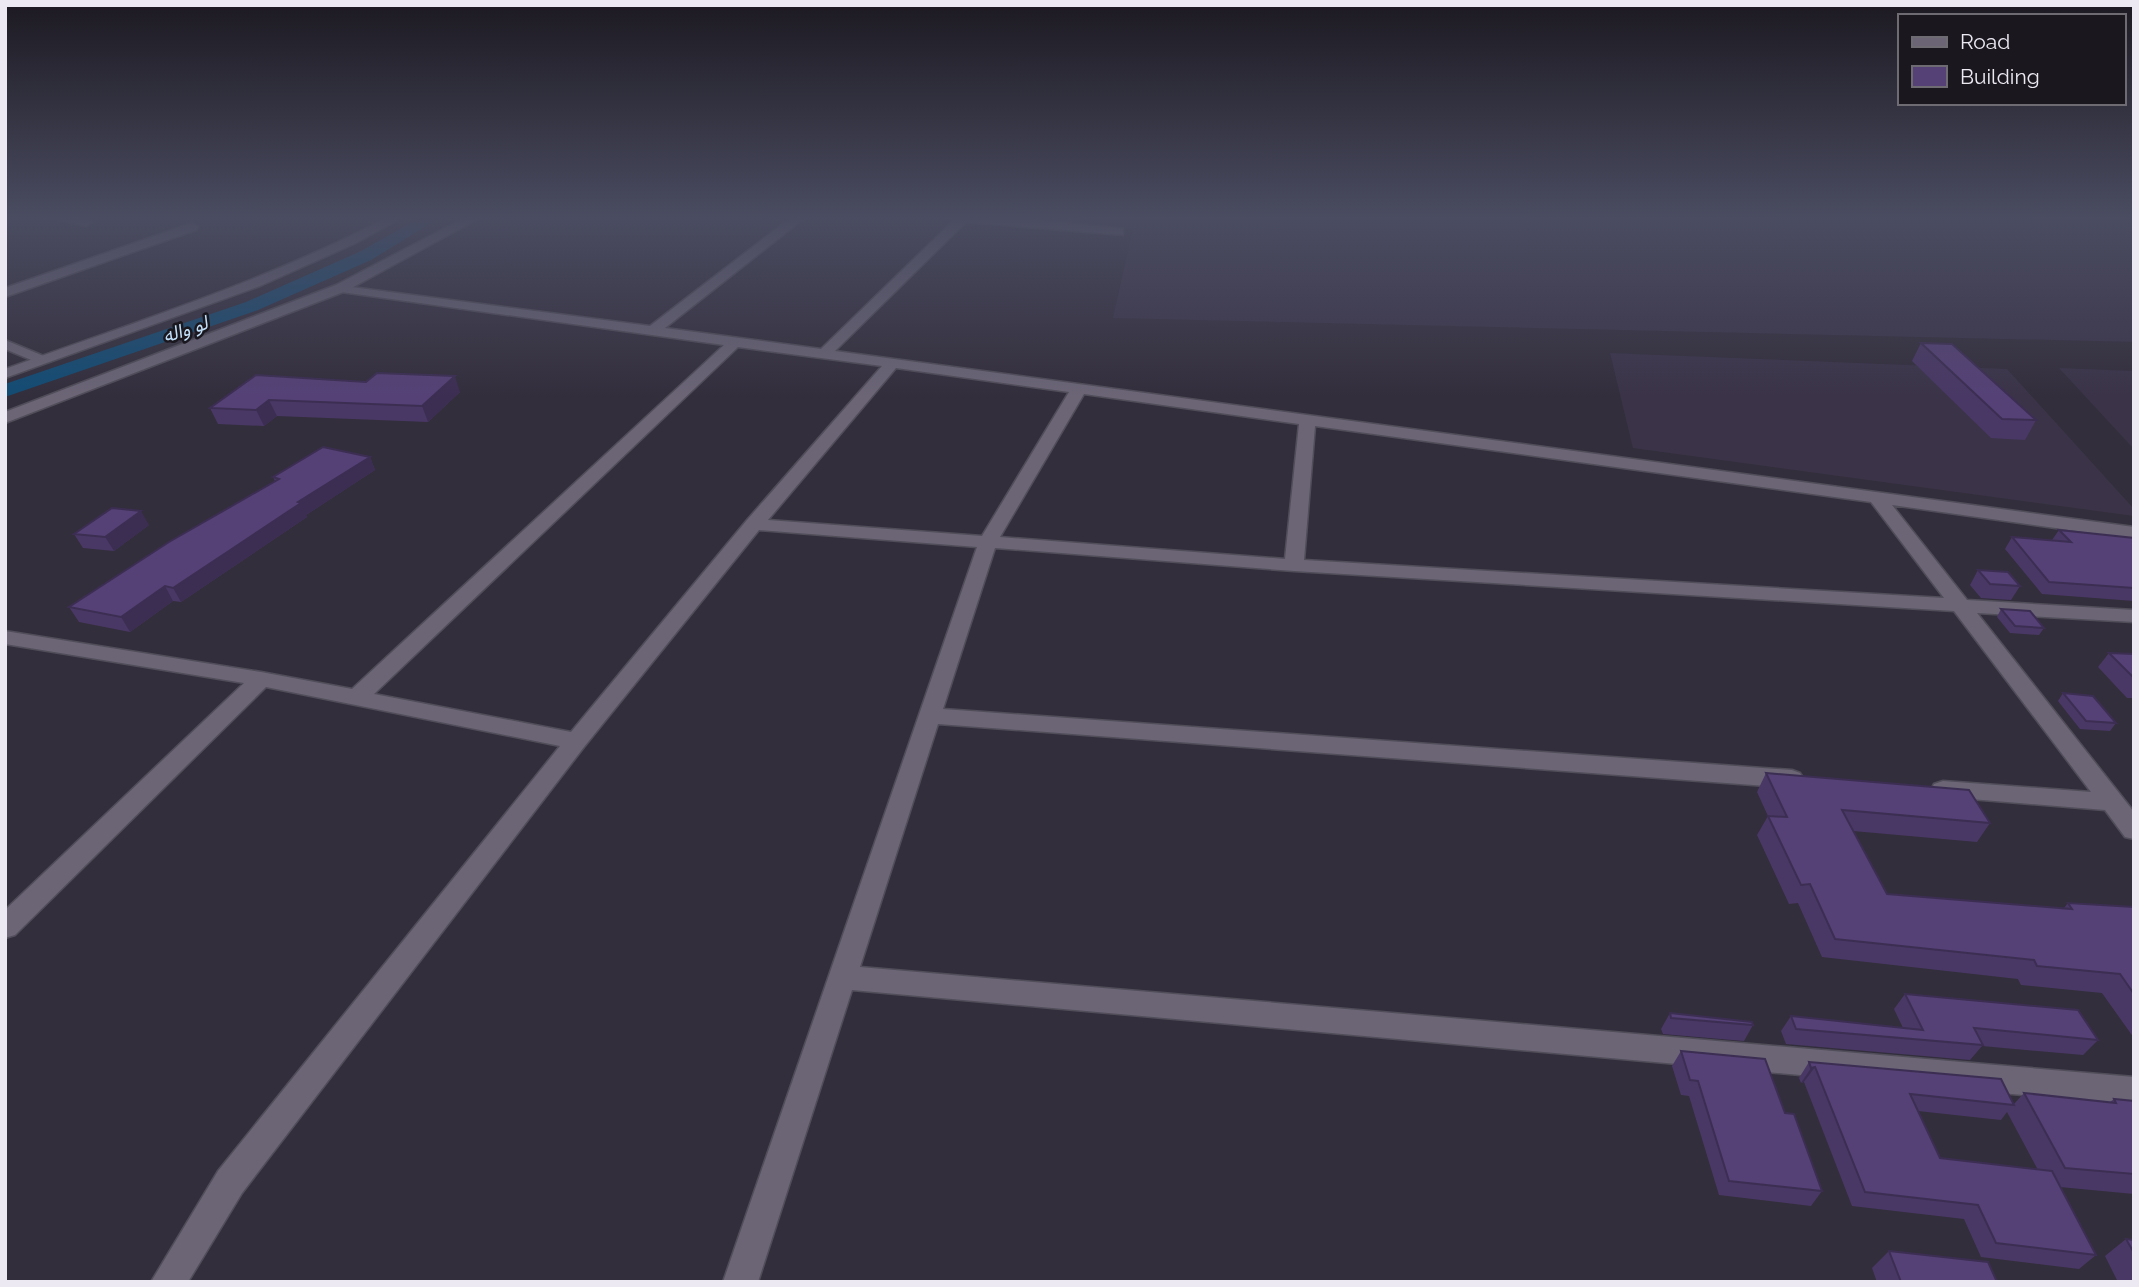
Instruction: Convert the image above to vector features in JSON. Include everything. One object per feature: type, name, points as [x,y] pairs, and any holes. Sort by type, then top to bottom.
[{"type":"street","points":[[5,293],[53,276]]},
{"type":"street","points":[[5,374],[273,276]]},
{"type":"street","points":[[5,418],[341,288],[364,276]]},
{"type":"street","points":[[654,330],[724,276]]},
{"type":"street","points":[[824,354],[904,276]]},
{"type":"street","points":[[341,288],[2134,533]]},
{"type":"street","points":[[356,698],[736,341]]},
{"type":"street","points":[[5,344],[41,360]]},
{"type":"street","points":[[168,1282],[230,1182],[576,741],[754,524],[892,363]]},
{"type":"street","points":[[740,1282],[988,542],[1079,389]]},
{"type":"street","points":[[1294,565],[1307,421]]},
{"type":"street","points":[[1878,499],[2134,830]]},
{"type":"street","points":[[754,524],[1294,565],[2134,616]]},
{"type":"street","points":[[5,637],[261,679],[576,741]]},
{"type":"street","points":[[5,927],[261,679]]},
{"type":"street","points":[[928,716],[1819,781]]},
{"type":"street","points":[[1917,788],[2112,802]]},
{"type":"street","points":[[841,976],[2134,1091]]},
{"type":"shaded area","points":[[1122,276],[2134,276],[2134,342],[1113,318]]},
{"type":"shaded area","points":[[1610,353],[2007,369],[2134,509],[2134,516],[1633,448]]},
{"type":"shaded area","points":[[2059,368],[2134,371],[2134,449]]},
{"type":"building","points":[[1921,343],[1952,344],[2036,420],[2002,419]]},
{"type":"building","points":[[377,373],[455,376],[422,406],[269,400],[256,410],[210,408],[256,375],[366,382]]},
{"type":"building","points":[[323,447],[370,457],[298,502],[301,503],[173,588],[165,586],[121,617],[69,607],[169,542],[279,479],[273,477]]},
{"type":"building","points":[[112,508],[141,511],[105,537],[74,534]]},
{"type":"building","points":[[2059,530],[2134,538],[2134,588],[2049,582],[2012,537],[2071,542]]},
{"type":"building","points":[[1978,570],[2008,572],[2020,586],[1990,584]]},
{"type":"building","points":[[2001,609],[2030,611],[2044,628],[2015,626]]},
{"type":"building","points":[[2109,653],[2134,654],[2134,678]]},
{"type":"building","points":[[2063,693],[2093,696],[2116,723],[2086,721]]},
{"type":"building","points":[[1766,773],[1969,790],[1990,823],[1842,810],[1887,894],[2072,909],[2068,903],[2134,907],[2134,994],[2120,974],[2037,966],[2034,960],[1835,939],[1810,884],[1801,885],[1768,816],[1787,817]]},
{"type":"building","points":[[1905,994],[2078,1010],[2098,1040],[1974,1028],[1983,1045],[1796,1029],[1791,1016],[1923,1030]]},
{"type":"building","points":[[1670,1013],[1752,1022],[1753,1025],[1671,1018]]},
{"type":"building","points":[[1681,1051],[1765,1059],[1785,1113],[1794,1114],[1822,1191],[1729,1181],[1698,1081],[1690,1080]]},
{"type":"building","points":[[1809,1062],[2001,1079],[2014,1105],[1910,1094],[1940,1158],[2052,1171],[2096,1255],[1996,1243],[1978,1205],[1865,1192],[1815,1067],[1811,1068]]},
{"type":"building","points":[[2024,1093],[2116,1103],[2114,1099],[2134,1101],[2134,1174],[2065,1168]]},
{"type":"building","points":[[2126,1239],[2134,1240],[2134,1253]]},
{"type":"building","points":[[1889,1251],[1988,1262],[1997,1282],[1901,1282]]},
{"type":"waterway","name":"لو واله","points":[[5,391],[252,306],[320,276]]}]
